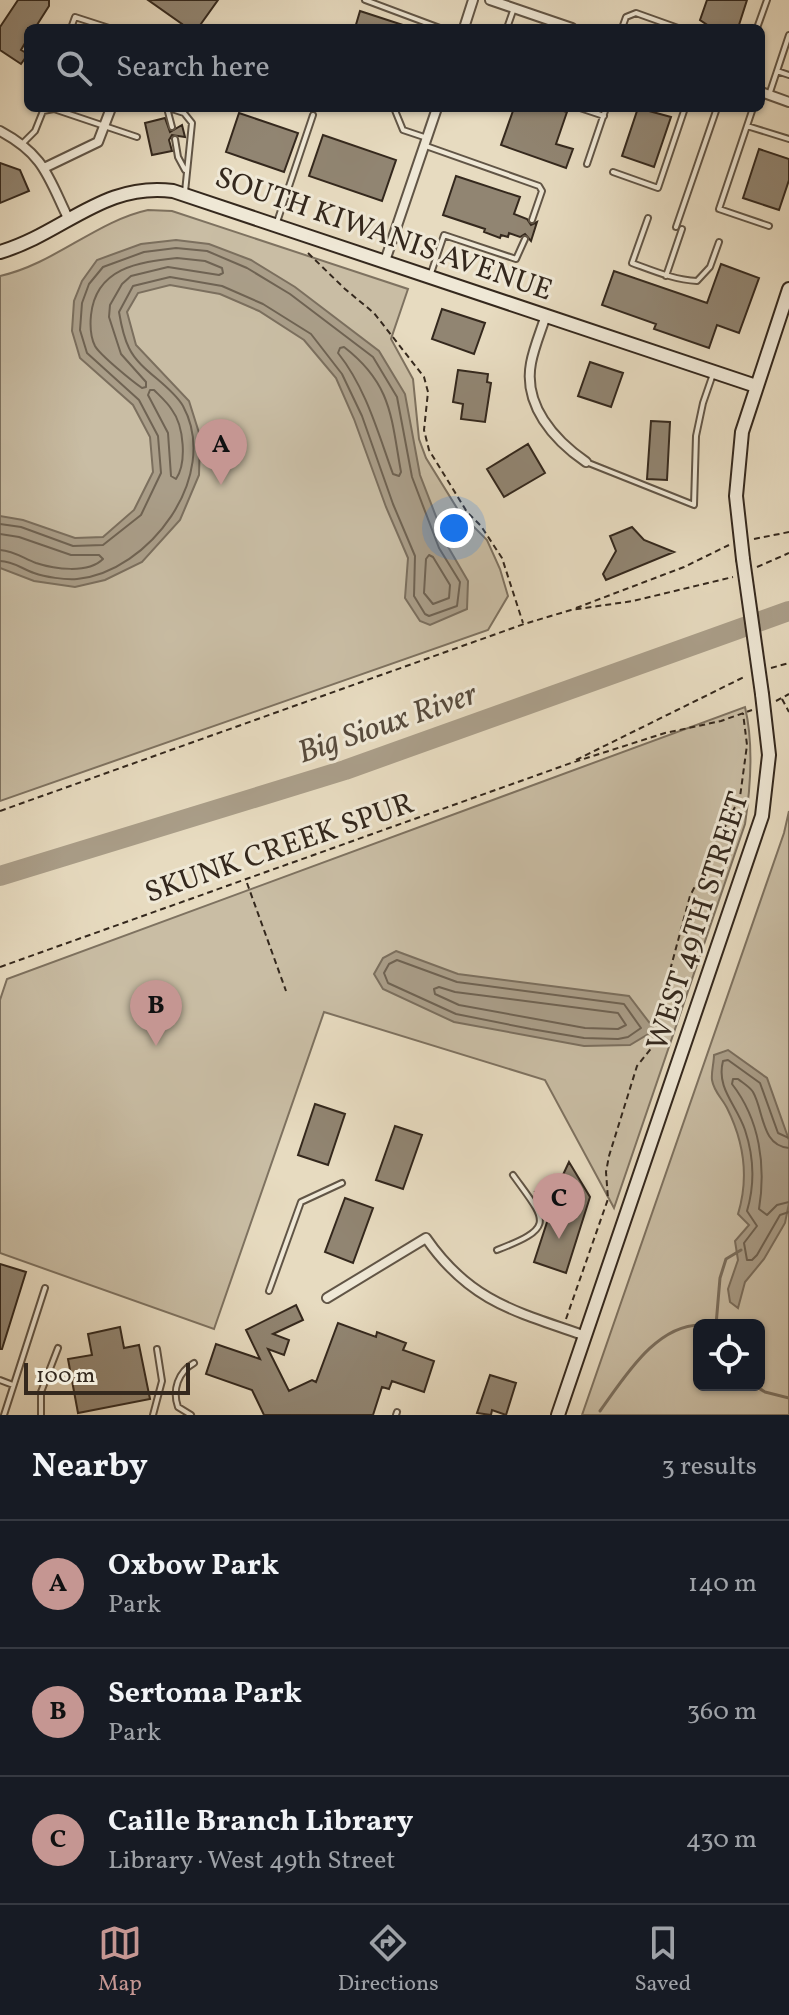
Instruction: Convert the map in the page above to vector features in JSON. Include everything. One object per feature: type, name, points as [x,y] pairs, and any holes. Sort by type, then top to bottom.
[{"type":"main road","name":"SOUTH KIWANIS AVENUE","points":[[0,252],[25,243],[107,199],[132,190],[158,189],[184,194],[276,224],[756,386]]},
{"type":"main road","name":"WEST 49TH STREET","points":[[558,1415],[762,816],[769,755],[736,496],[742,432],[789,289]]},
{"type":"street","points":[[465,24],[473,0]]},
{"type":"street","points":[[490,0],[560,24]]},
{"type":"street","points":[[765,93],[789,102]]},
{"type":"street","points":[[44,168],[98,142],[110,112]]},
{"type":"street","points":[[385,261],[436,112]]},
{"type":"street","points":[[0,131],[23,143],[44,168],[69,220]]},
{"type":"street","points":[[546,315],[531,365],[531,391],[561,444],[586,462]]},
{"type":"street","points":[[327,1298],[426,1238],[450,1269],[483,1296],[522,1314],[586,1336]]},
{"type":"lane","points":[[365,0],[428,24]]},
{"type":"lane","points":[[758,24],[767,0]]},
{"type":"lane","points":[[508,24],[514,8]]},
{"type":"lane","points":[[623,24],[626,17],[636,13],[667,24]]},
{"type":"lane","points":[[72,24],[75,17],[97,24]]},
{"type":"lane","points":[[765,93],[777,71],[789,35]]},
{"type":"lane","points":[[777,71],[789,75]]},
{"type":"lane","points":[[23,143],[35,131],[43,112]]},
{"type":"lane","points":[[63,112],[137,137]]},
{"type":"lane","points":[[169,112],[172,127]]},
{"type":"lane","points":[[181,112],[192,123],[184,194]]},
{"type":"lane","points":[[396,112],[403,130],[425,142],[539,186],[542,191],[532,220]]},
{"type":"lane","points":[[592,112],[604,116]]},
{"type":"lane","points":[[587,164],[605,112]]},
{"type":"lane","points":[[613,172],[658,188],[684,112]]},
{"type":"lane","points":[[666,276],[716,112]]},
{"type":"lane","points":[[752,112],[719,209],[769,226]]},
{"type":"lane","points":[[276,224],[313,115]]},
{"type":"lane","points":[[747,126],[789,139]]},
{"type":"lane","points":[[175,139],[178,157],[187,172]]},
{"type":"lane","points":[[648,218],[632,263],[666,276],[697,281],[710,267],[719,242]]},
{"type":"lane","points":[[430,276],[444,235],[516,259],[525,239]]},
{"type":"lane","points":[[586,462],[694,505],[696,436],[714,371]]},
{"type":"lane","points":[[497,1250],[531,1237],[540,1220],[539,1211],[513,1175]]},
{"type":"lane","points":[[269,1291],[301,1202],[342,1183]]},
{"type":"lane","points":[[4,1415],[45,1288]]},
{"type":"lane","points":[[41,1415],[41,1392],[58,1348]]},
{"type":"lane","points":[[153,1415],[162,1381],[157,1349]]},
{"type":"lane","points":[[191,1415],[178,1407],[175,1393],[183,1372],[194,1363]]},
{"type":"lane","points":[[0,1380],[13,1385]]},
{"type":"path","points":[[308,253],[374,313],[424,377],[428,392],[424,430],[429,450],[467,512],[481,526],[502,558],[524,624]]},
{"type":"path","points":[[0,811],[524,624],[571,610],[684,567],[741,541],[789,532]]},
{"type":"path","points":[[752,569],[789,553]]},
{"type":"path","points":[[571,610],[633,601],[739,574]]},
{"type":"path","points":[[764,670],[789,663]]},
{"type":"path","name":"SKUNK CREEK SPUR","points":[[571,763],[751,674]]},
{"type":"path","name":"SKUNK CREEK SPUR","points":[[0,967],[571,763],[665,733],[721,721],[763,700],[789,694]]},
{"type":"path","points":[[782,698],[789,712]]},
{"type":"path","points":[[563,1328],[608,1199],[606,1172],[609,1156],[637,1066],[658,1040],[662,1029],[665,989],[690,896],[740,797],[747,745],[743,712]]},
{"type":"path","points":[[246,880],[286,991]]},
{"type":"shaded area","points":[[148,210],[172,211],[408,289],[391,339],[413,379],[419,439],[426,458],[460,513],[487,540],[508,596],[488,630],[0,801],[0,276],[39,262],[111,223]]},
{"type":"shaded area","points":[[745,707],[751,765],[745,824],[614,1208],[545,1080],[324,1012],[214,1329],[0,1253],[0,1000],[7,979]]},
{"type":"shaded area","points":[[789,811],[789,1415],[582,1415],[784,833]]},
{"type":"water","points":[[176,240],[209,244],[251,260],[295,287],[379,351],[405,394],[420,475],[447,545],[468,581],[467,609],[430,625],[420,621],[405,598],[408,558],[354,419],[336,378],[304,340],[259,311],[220,294],[170,285],[138,293],[127,312],[136,345],[189,401],[200,436],[199,475],[180,520],[142,562],[105,580],[75,587],[34,581],[0,568],[0,516],[23,520],[75,538],[103,537],[134,510],[153,472],[150,437],[133,405],[80,358],[72,331],[74,301],[82,281],[97,260],[141,244]]},
{"type":"water","points":[[396,951],[458,974],[629,996],[655,1030],[630,1045],[584,1046],[454,1022],[383,989],[374,974],[383,958]]},
{"type":"water","points":[[728,1050],[767,1078],[789,1140],[789,1203],[785,1223],[764,1259],[745,1282],[738,1308],[730,1302],[728,1289],[738,1260],[735,1241],[749,1225],[738,1214],[743,1187],[743,1160],[733,1121],[714,1088],[712,1077],[714,1055]]},
{"type":"building","points":[[18,0],[49,0],[49,6],[38,24],[24,24],[21,50],[24,60],[21,64],[0,50],[0,27]]},
{"type":"building","points":[[148,0],[218,0],[201,24],[182,24]]},
{"type":"building","points":[[707,0],[747,0],[739,24],[706,24],[700,20]]},
{"type":"building","points":[[360,11],[400,24],[356,24]]},
{"type":"building","points":[[513,112],[567,112],[556,144],[573,149],[566,168],[501,145]]},
{"type":"building","points":[[637,112],[671,117],[654,167],[622,156]]},
{"type":"building","points":[[239,113],[298,133],[284,172],[226,152]]},
{"type":"building","points":[[165,118],[170,132],[182,125],[185,137],[172,135],[169,140],[172,151],[152,155],[145,123]]},
{"type":"building","points":[[323,135],[396,160],[382,201],[309,176]]},
{"type":"building","points":[[759,149],[789,159],[789,180],[779,210],[743,198]]},
{"type":"building","points":[[0,163],[20,170],[29,191],[0,203]]},
{"type":"building","points":[[456,176],[520,197],[514,214],[527,219],[531,225],[537,222],[531,241],[525,234],[520,237],[509,233],[508,237],[501,235],[500,238],[484,232],[485,229],[443,215]]},
{"type":"building","points":[[721,264],[759,278],[739,333],[717,325],[709,348],[654,329],[656,324],[602,305],[614,271],[707,303]]},
{"type":"building","points":[[442,309],[485,323],[474,354],[432,339]]},
{"type":"building","points":[[590,362],[623,373],[611,407],[578,396]]},
{"type":"building","points":[[458,370],[488,374],[487,382],[491,383],[485,422],[461,419],[463,404],[453,402]]},
{"type":"building","points":[[651,421],[670,422],[667,480],[647,479]]},
{"type":"building","points":[[528,444],[545,473],[504,497],[487,469]]},
{"type":"building","points":[[632,527],[644,540],[674,552],[606,580],[603,574],[616,551],[610,536]]},
{"type":"building","points":[[315,1104],[345,1114],[328,1165],[298,1155]]},
{"type":"building","points":[[395,1126],[422,1135],[403,1189],[376,1180]]},
{"type":"building","points":[[569,1162],[590,1197],[566,1273],[534,1262],[549,1216],[535,1192],[562,1177]]},
{"type":"building","points":[[345,1198],[373,1208],[353,1263],[325,1252]]},
{"type":"building","points":[[0,1264],[26,1272],[2,1349],[0,1349]]},
{"type":"building","points":[[296,1305],[303,1320],[273,1334],[289,1340],[284,1355],[268,1349],[289,1391],[312,1380],[316,1382],[338,1323],[376,1337],[377,1332],[406,1343],[403,1350],[434,1361],[424,1392],[392,1381],[389,1389],[382,1387],[373,1415],[264,1415],[252,1390],[206,1374],[216,1344],[260,1359],[246,1330]]},
{"type":"building","points":[[120,1327],[124,1348],[139,1345],[150,1399],[78,1413],[68,1359],[92,1355],[88,1334]]},
{"type":"building","points":[[490,1375],[516,1383],[506,1415],[492,1410],[491,1415],[477,1413]]},
{"type":"waterway","name":"Big Sioux River","points":[[0,876],[345,770],[789,611]]},
{"type":"waterway","points":[[717,1319],[720,1278],[726,1259],[741,1250]]},
{"type":"waterway","points":[[600,1411],[643,1354],[671,1333],[693,1326]]},
{"type":"waterway","points":[[763,1391],[789,1398]]},
{"type":"place","name":"Oxbow Park","points":[[221,485]]},
{"type":"place","name":"Sertoma Park","points":[[156,1046]]},
{"type":"place","name":"Caille Branch Library","points":[[559,1239]]}]
